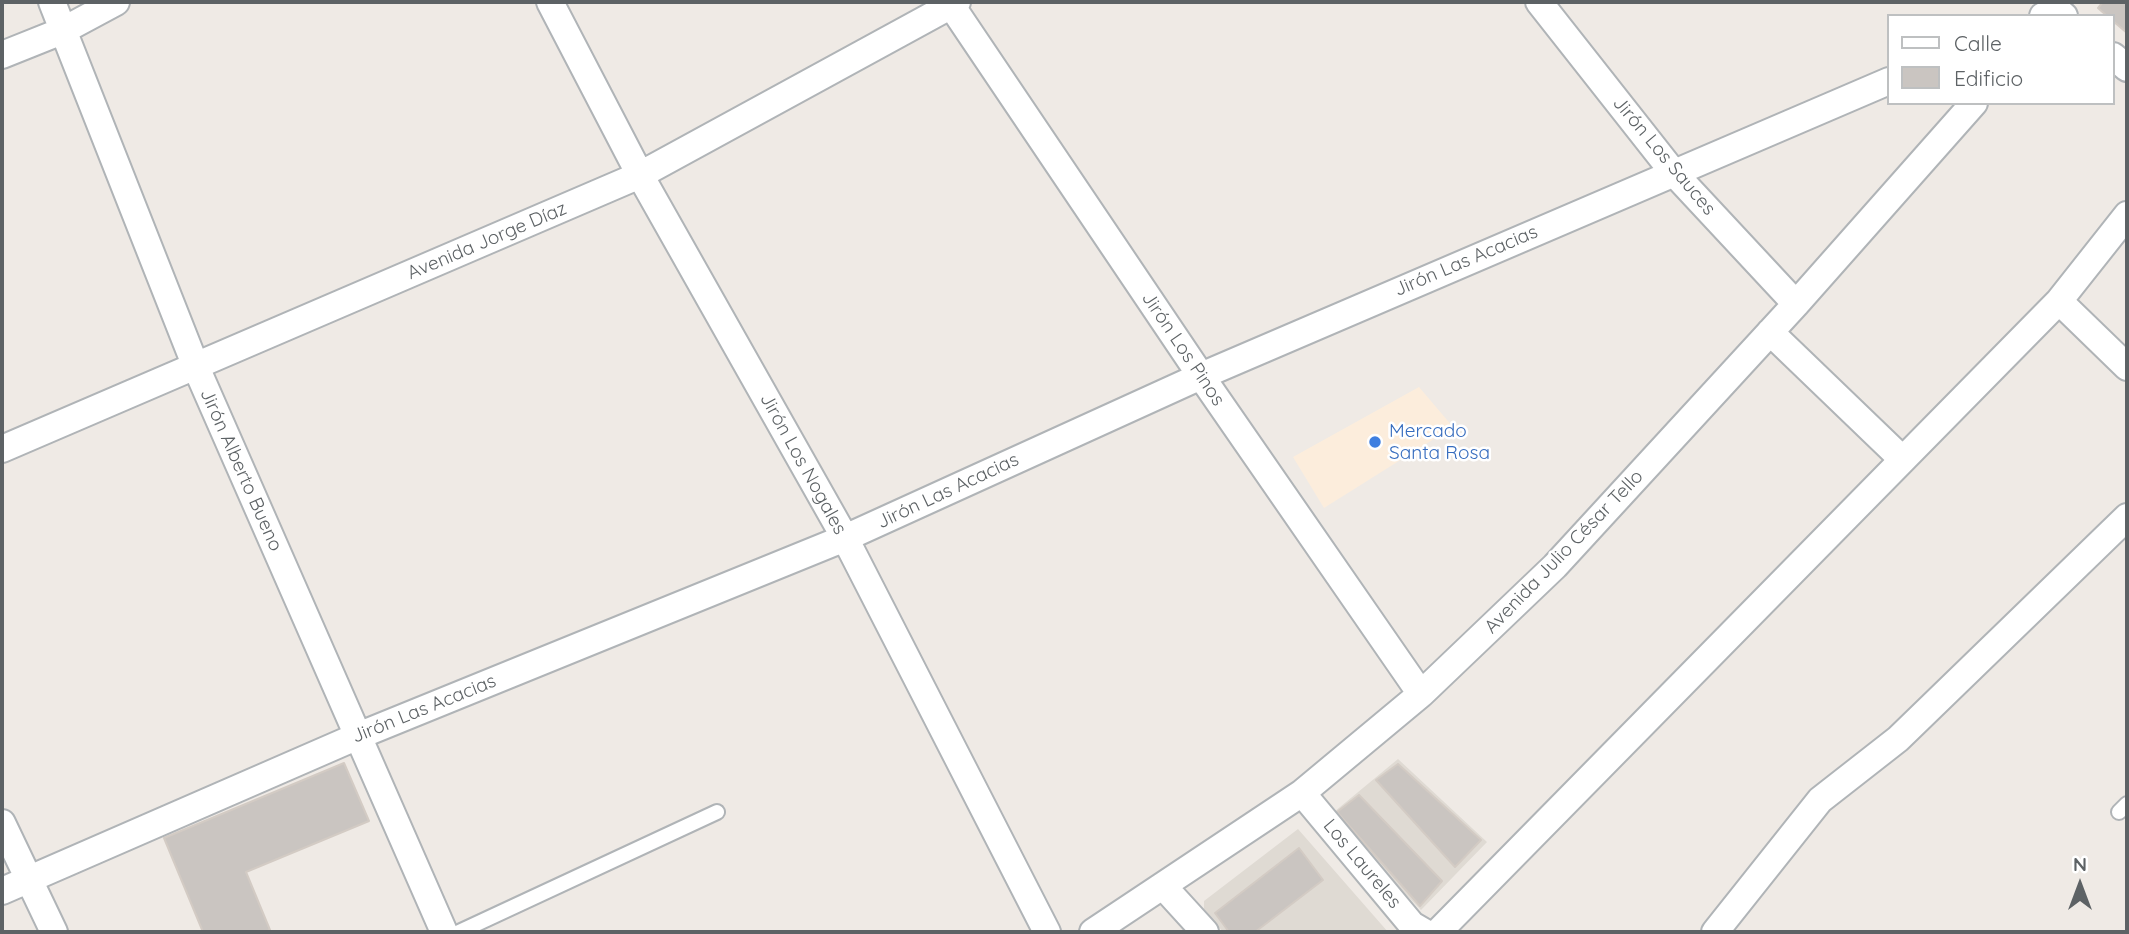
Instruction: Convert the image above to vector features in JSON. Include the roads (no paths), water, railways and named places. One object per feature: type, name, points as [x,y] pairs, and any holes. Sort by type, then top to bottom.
[{"type":"street","name":"Jirón Alberto Bueno","points":[[52,2],[196,367],[444,932]]},
{"type":"street","points":[[2,55],[62,31],[116,2]]},
{"type":"street","name":"Jirón Los Nogales","points":[[550,2],[640,175],[845,538],[1047,932]]},
{"type":"street","name":"Jirón Los Sauces","points":[[1539,2],[1673,172],[1796,304]]},
{"type":"street","name":"Avenida Jorge Díaz","points":[[2,449],[640,175],[952,3]]},
{"type":"street","name":"Jirón Los Pinos","points":[[952,3],[1201,376],[1421,694]]},
{"type":"street","name":"Jirón Las Acacias","points":[[2,891],[358,736],[845,538],[1201,376],[1888,81]]},
{"type":"street","name":"Avenida Julio César Tello","points":[[1093,932],[1303,793],[1421,694],[1555,566],[1796,304],[1972,105]]},
{"type":"street","points":[[1438,932],[2059,300],[2127,215]]},
{"type":"street","points":[[2059,300],[2127,367]]},
{"type":"street","points":[[1770,332],[1902,459]]},
{"type":"street","points":[[1715,932],[1820,800],[1898,739],[2127,517]]},
{"type":"street","name":"Los Laureles","points":[[1303,793],[1412,925],[1423,932]]},
{"type":"street","points":[[2,823],[54,932]]},
{"type":"street","points":[[1163,886],[1205,932]]},
{"type":"lane","points":[[459,932],[717,812]]},
{"type":"place","name":"Mercado Santa Rosa","points":[[1375,442]]}]
